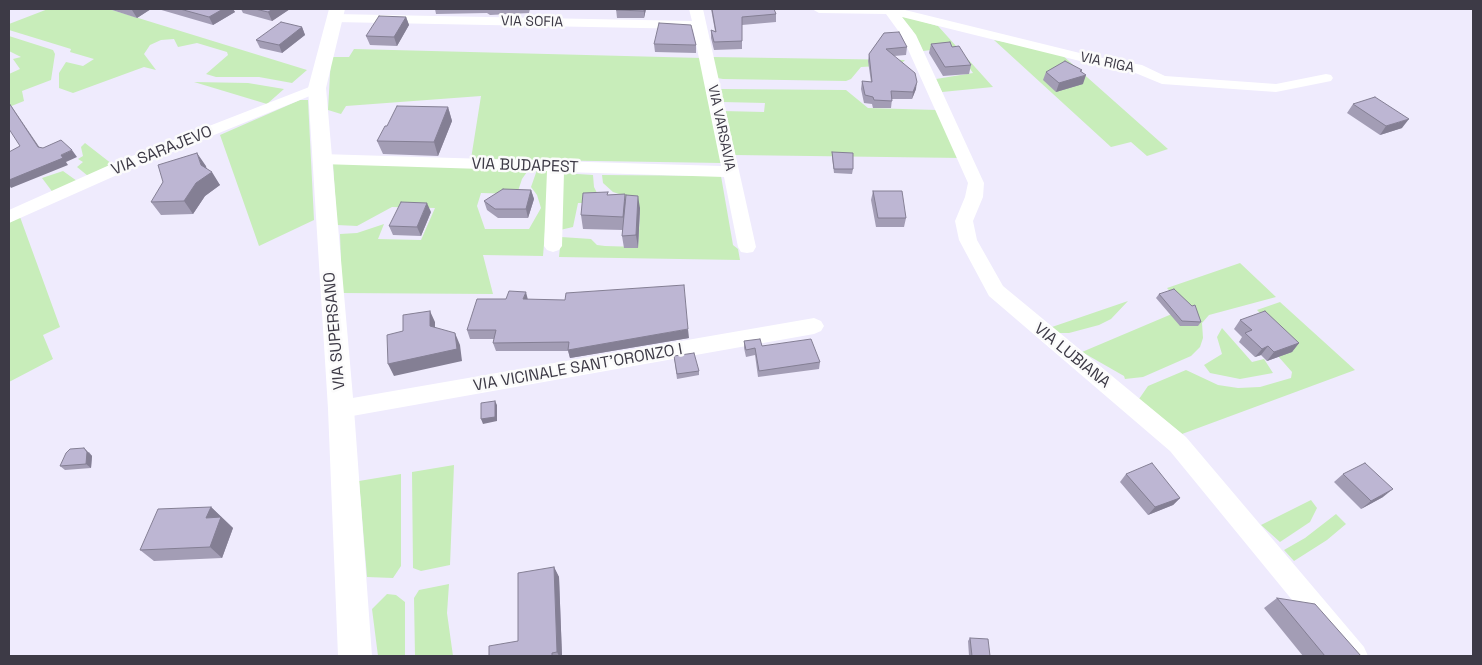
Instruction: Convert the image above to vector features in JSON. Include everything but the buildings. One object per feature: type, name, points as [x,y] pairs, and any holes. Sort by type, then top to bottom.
[{"type":"street","name":"VIA VARSAVIA","points":[[696,9],[746,247]]},
{"type":"street","name":"VIA RIGA","points":[[819,9],[889,10],[1092,60],[1137,68],[1162,80],[1276,88],[1326,78]]},
{"type":"street","name":"VIA LUBIANA","points":[[889,10],[909,35],[976,183],[974,197],[964,221],[968,240],[996,290],[1034,325],[1178,444],[1355,656]]},
{"type":"street","name":"VIA SOFIA","points":[[336,14],[700,25]]},
{"type":"street","name":"VIA SUPERSANO","points":[[336,14],[317,88],[341,410],[355,656]]},
{"type":"street","name":"VIA SARAJEVO","points":[[10,215],[120,167],[317,88]]},
{"type":"street","name":"VIA BUDAPEST","points":[[321,159],[730,172]]},
{"type":"street","points":[[553,246],[556,167]]},
{"type":"street","name":"VIA VICINALE SANT'ORONZO I","points":[[341,410],[814,326]]},
{"type":"green space","points":[[48,9],[109,9],[307,70],[292,83],[259,77],[216,77],[206,74],[228,55],[227,52],[197,43],[178,47],[174,39],[161,40],[150,45],[144,54],[156,70],[144,67],[73,93],[59,88],[59,73],[66,62],[83,66],[94,59],[70,52],[71,49],[9,30],[9,24]]},
{"type":"green space","points":[[900,15],[938,26],[993,87],[942,92],[936,79],[973,73],[955,47],[923,51],[912,30]]},
{"type":"green space","points":[[9,36],[53,50],[55,54],[51,80],[22,91],[24,101],[9,107],[9,74],[20,69],[13,59],[21,57],[9,51]]},
{"type":"green space","points":[[994,40],[1061,54],[1168,149],[1147,156],[1131,142],[1111,147]]},
{"type":"green space","points":[[354,49],[702,58],[722,163],[471,159],[481,96],[346,106],[341,114],[328,110],[331,57],[349,57]]},
{"type":"green space","points":[[712,57],[905,60],[896,65],[861,67],[851,79],[846,81],[717,78]]},
{"type":"green space","points":[[194,82],[248,83],[284,89],[267,104]]},
{"type":"green space","points":[[719,90],[846,90],[868,108],[937,110],[962,158],[734,155],[723,111],[764,112],[765,103],[722,102]]},
{"type":"green space","points":[[300,100],[308,100],[314,220],[259,246],[220,135]]},
{"type":"green space","points":[[85,143],[113,165],[88,176],[77,167],[83,162],[78,159],[83,156],[81,147]]},
{"type":"green space","points":[[333,163],[529,169],[522,179],[517,194],[481,193],[477,206],[485,229],[529,229],[541,208],[537,195],[531,187],[537,170],[550,170],[543,256],[483,255],[493,294],[342,293],[340,234],[357,233],[384,224],[378,239],[421,240],[435,208],[392,207],[357,226],[337,225]]},
{"type":"green space","points":[[63,171],[77,181],[54,194],[42,178]]},
{"type":"green space","points":[[562,173],[593,175],[594,187],[602,203],[578,203],[573,227],[560,230]]},
{"type":"green space","points":[[602,175],[721,176],[733,245],[738,249],[740,260],[559,257],[561,237],[591,239],[597,245],[638,247],[640,215],[627,215],[629,203],[622,195],[613,192],[603,183]]},
{"type":"green space","points":[[20,217],[60,327],[43,335],[53,359],[9,382],[9,223]]},
{"type":"green space","points":[[1240,263],[1276,297],[1209,315],[1202,323],[1203,338],[1200,347],[1191,356],[1143,377],[1125,379],[1124,376],[1082,352],[1186,308],[1167,288]]},
{"type":"green space","points":[[1128,301],[1111,319],[1099,325],[1069,333],[1056,333],[1049,328]]},
{"type":"green space","points":[[1280,302],[1355,370],[1182,434],[1139,399],[1148,386],[1186,370],[1218,385],[1238,388],[1260,387],[1291,378],[1292,372],[1277,355],[1294,350],[1257,310]]},
{"type":"green space","points":[[1222,328],[1252,362],[1264,359],[1273,373],[1240,379],[1210,373],[1204,365],[1222,354],[1217,337]]},
{"type":"green space","points":[[454,465],[450,565],[421,571],[413,568],[412,472]]},
{"type":"green space","points":[[401,474],[401,566],[393,578],[367,577],[359,481]]},
{"type":"green space","points":[[1311,500],[1317,508],[1310,522],[1280,542],[1261,525]]},
{"type":"green space","points":[[1336,514],[1346,524],[1327,540],[1294,561],[1284,550],[1305,538]]},
{"type":"green space","points":[[449,584],[447,613],[453,656],[415,656],[414,598],[419,590]]},
{"type":"green space","points":[[387,594],[396,595],[405,602],[405,656],[378,656],[372,609]]}]
